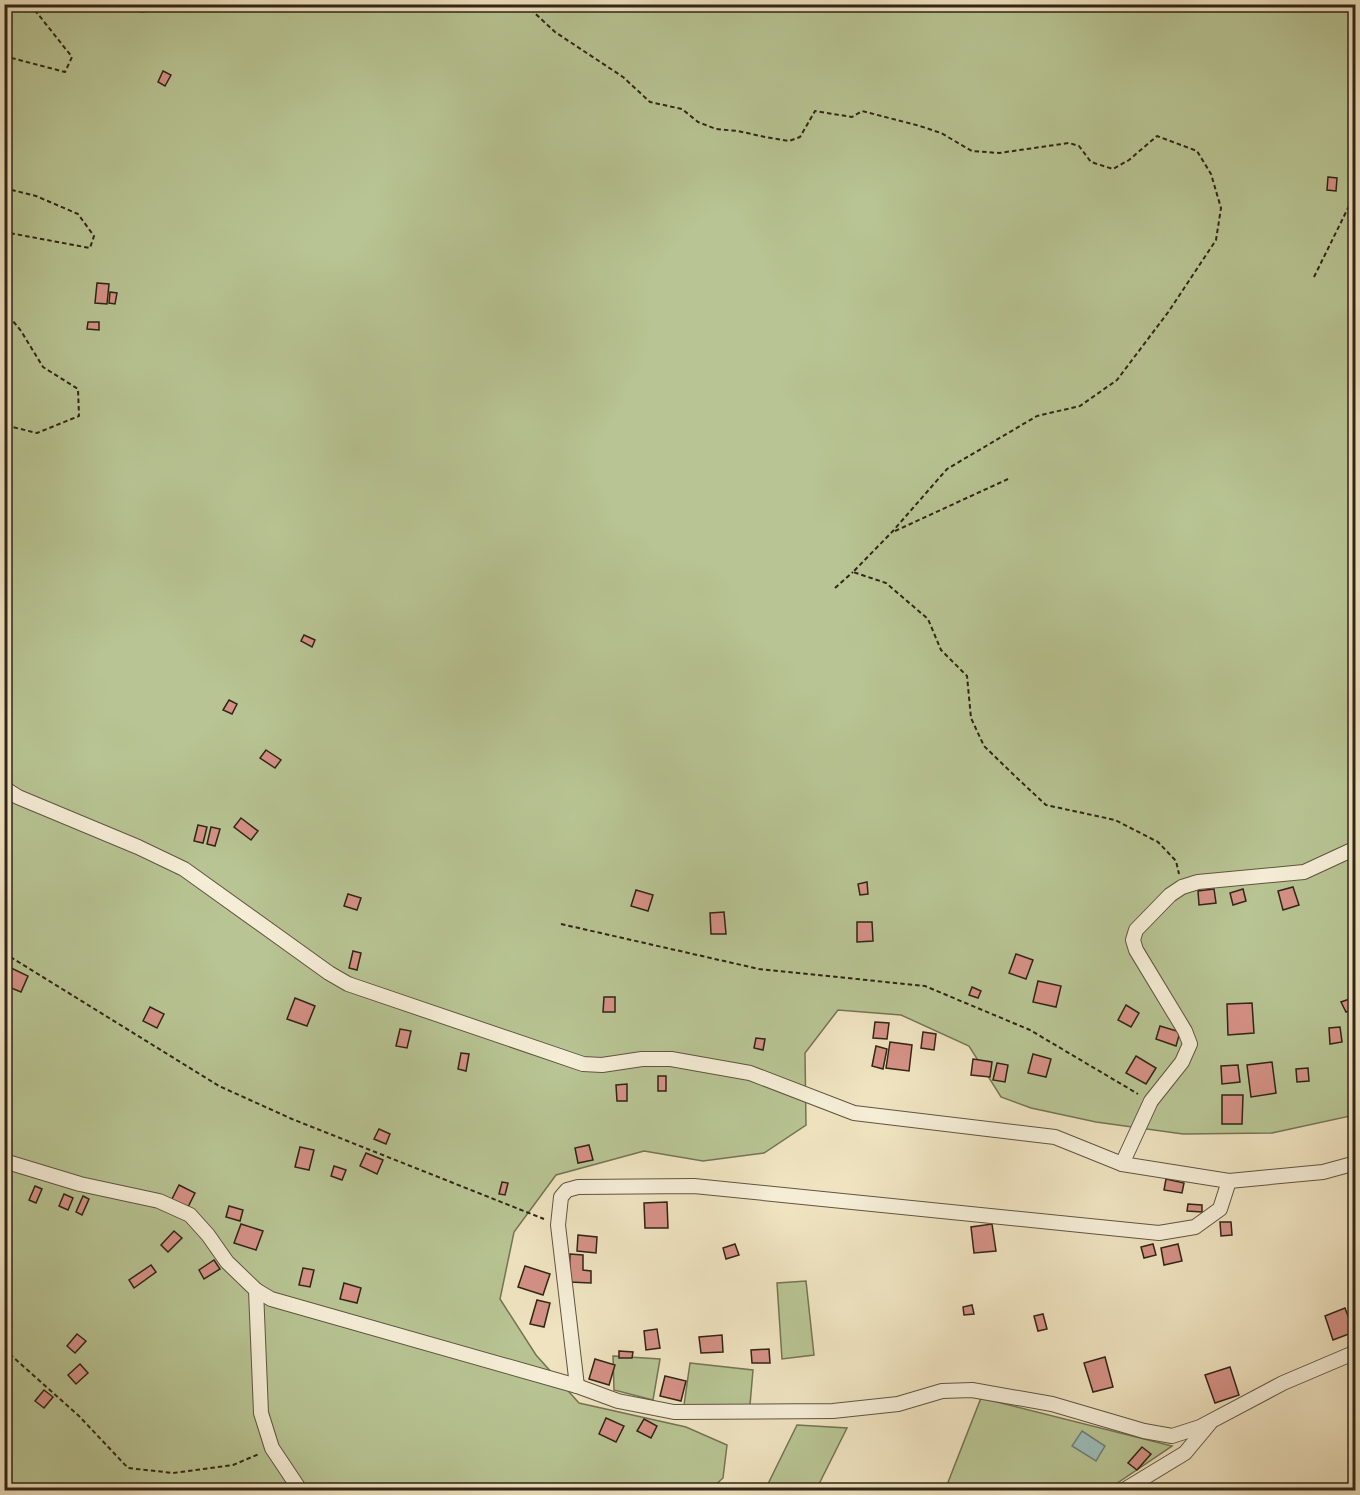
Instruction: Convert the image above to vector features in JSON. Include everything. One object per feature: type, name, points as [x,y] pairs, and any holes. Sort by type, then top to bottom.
[{"type":"street","points":[[4,788],[18,797],[138,847],[184,869],[328,973],[348,984],[583,1064],[602,1065],[642,1059],[671,1059],[750,1073],[854,1113],[1055,1137],[1122,1164],[1229,1181],[1323,1172],[1356,1163]]},
{"type":"street","points":[[1122,1164],[1151,1101],[1182,1062],[1190,1044],[1185,1031],[1136,950],[1132,940],[1136,930],[1170,895],[1182,887],[1198,882],[1304,872],[1356,848]]},
{"type":"street","points":[[4,1161],[80,1184],[159,1201],[190,1215],[227,1262],[256,1290],[271,1299],[577,1386],[618,1401],[674,1412],[832,1411],[898,1404],[942,1391],[972,1390],[1052,1404],[1144,1431],[1172,1436],[1200,1427],[1282,1383],[1356,1352]]},
{"type":"street","points":[[577,1386],[558,1225],[561,1197],[567,1190],[578,1187],[694,1186],[1159,1233],[1195,1227],[1220,1209],[1229,1181]]},
{"type":"street","points":[[256,1290],[261,1413],[272,1448],[300,1491]]},
{"type":"street","points":[[1124,1491],[1185,1453],[1214,1419]]},
{"type":"path","points":[[4,56],[65,72],[72,57],[30,4]]},
{"type":"path","points":[[525,4],[555,32],[623,77],[650,102],[682,110],[698,122],[716,129],[789,141],[800,137],[815,111],[852,117],[862,111],[941,133],[972,151],[999,153],[1070,143],[1079,146],[1090,162],[1113,169],[1130,160],[1157,136],[1197,152],[1211,174],[1221,208],[1216,240],[1169,311],[1118,380],[1080,406],[1037,416],[947,469],[892,532],[836,588]]},
{"type":"path","points":[[1314,277],[1350,204],[1356,176]]},
{"type":"path","points":[[4,188],[36,196],[78,214],[94,236],[90,248],[4,232]]},
{"type":"path","points":[[4,310],[21,331],[43,367],[78,389],[79,416],[37,433],[4,425]]},
{"type":"path","points":[[892,532],[1008,479]]},
{"type":"path","points":[[853,572],[886,583],[928,619],[941,650],[967,676],[971,718],[984,746],[1046,806],[1115,820],[1158,843],[1176,861],[1182,887]]},
{"type":"path","points":[[561,924],[759,969],[926,986],[1030,1030],[1151,1101]]},
{"type":"path","points":[[4,954],[219,1086],[292,1119],[558,1225]]},
{"type":"path","points":[[4,1349],[79,1416],[128,1468],[173,1473],[233,1465],[272,1448]]},
{"type":"green space","points":[[4,5],[1355,5],[1355,1115],[1272,1133],[1183,1134],[1096,1122],[1031,1108],[1001,1097],[969,1046],[901,1015],[838,1010],[805,1053],[806,1125],[764,1153],[703,1161],[644,1151],[556,1175],[514,1232],[500,1299],[536,1355],[579,1403],[686,1427],[727,1445],[723,1478],[710,1490],[5,1490]]},
{"type":"green space","points":[[806,1281],[814,1355],[782,1359],[777,1283]]},
{"type":"green space","points":[[613,1356],[660,1359],[653,1400],[614,1390]]},
{"type":"green space","points":[[690,1363],[753,1370],[750,1405],[684,1405]]},
{"type":"green space","points":[[981,1398],[1172,1446],[1107,1490],[945,1490]]},
{"type":"green space","points":[[797,1425],[847,1428],[816,1490],[765,1490]]},
{"type":"water","points":[[1082,1431],[1105,1446],[1096,1461],[1072,1446]]},
{"type":"building","points":[[137,4],[146,4],[144,12],[136,11]]},
{"type":"building","points":[[163,71],[171,75],[165,86],[158,82]]},
{"type":"building","points":[[1328,177],[1337,178],[1336,191],[1327,190]]},
{"type":"building","points":[[97,283],[109,284],[107,304],[95,303]]},
{"type":"building","points":[[110,292],[117,293],[115,304],[109,303]]},
{"type":"building","points":[[88,322],[99,322],[99,330],[87,329]]},
{"type":"building","points":[[304,635],[315,640],[312,647],[301,641]]},
{"type":"building","points":[[229,700],[237,704],[232,714],[223,710]]},
{"type":"building","points":[[266,750],[281,760],[275,768],[260,758]]},
{"type":"building","points":[[241,818],[258,831],[251,840],[234,827]]},
{"type":"building","points":[[198,825],[207,827],[203,843],[194,841]]},
{"type":"building","points":[[211,827],[220,829],[215,846],[207,844]]},
{"type":"building","points":[[867,882],[868,894],[860,895],[858,884]]},
{"type":"building","points":[[1293,887],[1299,905],[1283,910],[1278,891]]},
{"type":"building","points":[[1214,889],[1216,903],[1199,905],[1198,891]]},
{"type":"building","points":[[1243,889],[1246,901],[1233,905],[1230,893]]},
{"type":"building","points":[[636,890],[653,895],[648,911],[631,906]]},
{"type":"building","points":[[348,894],[361,898],[357,910],[344,906]]},
{"type":"building","points":[[724,912],[726,934],[711,934],[710,913]]},
{"type":"building","points":[[857,922],[872,922],[873,941],[857,942]]},
{"type":"building","points":[[353,951],[361,953],[357,970],[349,968]]},
{"type":"building","points":[[1016,954],[1033,960],[1026,979],[1009,973]]},
{"type":"building","points":[[9,967],[28,976],[21,992],[4,985],[4,977]]},
{"type":"building","points":[[1038,981],[1061,986],[1056,1007],[1033,1002]]},
{"type":"building","points":[[972,987],[981,991],[978,998],[969,995]]},
{"type":"building","points":[[604,997],[615,997],[615,1012],[603,1012]]},
{"type":"building","points":[[1355,997],[1356,1008],[1346,1012],[1341,1002]]},
{"type":"building","points":[[295,998],[315,1006],[307,1026],[287,1019]]},
{"type":"building","points":[[1252,1003],[1254,1033],[1228,1035],[1227,1004]]},
{"type":"building","points":[[1126,1005],[1139,1013],[1131,1027],[1118,1020]]},
{"type":"building","points":[[150,1007],[164,1014],[157,1028],[143,1021]]},
{"type":"building","points":[[875,1022],[889,1023],[887,1039],[873,1038]]},
{"type":"building","points":[[1160,1026],[1180,1032],[1176,1046],[1156,1039]]},
{"type":"building","points":[[1340,1027],[1342,1042],[1330,1044],[1329,1028]]},
{"type":"building","points":[[400,1029],[411,1031],[407,1048],[396,1046]]},
{"type":"building","points":[[923,1032],[936,1034],[934,1050],[921,1048]]},
{"type":"building","points":[[756,1038],[765,1039],[763,1050],[754,1048]]},
{"type":"building","points":[[890,1042],[912,1045],[909,1071],[886,1068]]},
{"type":"building","points":[[876,1046],[887,1049],[883,1069],[872,1066]]},
{"type":"building","points":[[461,1053],[469,1054],[466,1071],[458,1069]]},
{"type":"building","points":[[1033,1054],[1051,1059],[1046,1077],[1028,1073]]},
{"type":"building","points":[[1136,1056],[1156,1068],[1146,1084],[1126,1073]]},
{"type":"building","points":[[973,1059],[992,1062],[990,1077],[971,1075]]},
{"type":"building","points":[[1272,1062],[1276,1093],[1251,1097],[1247,1065]]},
{"type":"building","points":[[997,1063],[1008,1065],[1005,1082],[993,1080]]},
{"type":"building","points":[[1238,1065],[1240,1082],[1222,1084],[1221,1066]]},
{"type":"building","points":[[1308,1068],[1309,1081],[1297,1082],[1296,1069]]},
{"type":"building","points":[[658,1076],[666,1076],[666,1091],[658,1091]]},
{"type":"building","points":[[627,1084],[627,1101],[617,1101],[616,1085]]},
{"type":"building","points":[[1222,1095],[1243,1095],[1242,1124],[1222,1124]]},
{"type":"building","points":[[379,1129],[390,1134],[386,1144],[374,1139]]},
{"type":"building","points":[[589,1145],[593,1160],[578,1163],[575,1148]]},
{"type":"building","points":[[300,1147],[314,1150],[309,1170],[295,1167]]},
{"type":"building","points":[[366,1153],[383,1160],[377,1174],[360,1166]]},
{"type":"building","points":[[334,1166],[346,1170],[342,1180],[331,1176]]},
{"type":"building","points":[[1166,1179],[1184,1183],[1182,1193],[1164,1190]]},
{"type":"building","points":[[502,1182],[508,1183],[505,1195],[499,1194]]},
{"type":"building","points":[[179,1185],[195,1193],[187,1209],[171,1201]]},
{"type":"building","points":[[35,1186],[42,1189],[36,1203],[29,1200]]},
{"type":"building","points":[[64,1194],[73,1198],[68,1210],[59,1206]]},
{"type":"building","points":[[83,1196],[89,1199],[82,1215],[76,1212]]},
{"type":"building","points":[[667,1202],[668,1228],[645,1228],[644,1203]]},
{"type":"building","points":[[1188,1204],[1202,1205],[1202,1212],[1187,1211]]},
{"type":"building","points":[[229,1206],[243,1210],[240,1221],[226,1217]]},
{"type":"building","points":[[1220,1222],[1231,1222],[1232,1235],[1221,1236]]},
{"type":"building","points":[[241,1224],[263,1231],[256,1250],[234,1243]]},
{"type":"building","points":[[992,1224],[996,1251],[974,1253],[971,1227]]},
{"type":"building","points":[[174,1231],[182,1238],[168,1252],[161,1245]]},
{"type":"building","points":[[578,1235],[597,1237],[596,1253],[577,1251]]},
{"type":"building","points":[[735,1244],[739,1255],[726,1259],[723,1248]]},
{"type":"building","points":[[1153,1244],[1156,1255],[1144,1258],[1141,1247]]},
{"type":"building","points":[[1178,1244],[1182,1261],[1164,1265],[1161,1248]]},
{"type":"building","points":[[570,1254],[583,1255],[583,1270],[591,1271],[591,1283],[569,1282]]},
{"type":"building","points":[[214,1260],[220,1269],[204,1279],[199,1270]]},
{"type":"building","points":[[151,1265],[156,1272],[134,1288],[129,1280]]},
{"type":"building","points":[[525,1266],[550,1274],[543,1295],[518,1287]]},
{"type":"building","points":[[303,1268],[314,1270],[310,1287],[299,1285]]},
{"type":"building","points":[[344,1283],[361,1288],[357,1303],[340,1299]]},
{"type":"building","points":[[537,1300],[550,1303],[544,1327],[530,1324]]},
{"type":"building","points":[[972,1305],[974,1314],[964,1315],[963,1307]]},
{"type":"building","points":[[1345,1308],[1354,1332],[1333,1340],[1325,1316]]},
{"type":"building","points":[[1043,1314],[1047,1329],[1038,1331],[1034,1316]]},
{"type":"building","points":[[657,1329],[660,1348],[646,1350],[644,1331]]},
{"type":"building","points":[[77,1334],[86,1341],[75,1353],[67,1346]]},
{"type":"building","points":[[722,1335],[723,1352],[701,1353],[699,1337]]},
{"type":"building","points":[[769,1349],[770,1363],[752,1363],[751,1350]]},
{"type":"building","points":[[619,1351],[633,1352],[632,1358],[619,1358]]},
{"type":"building","points":[[1105,1357],[1113,1387],[1093,1392],[1084,1363]]},
{"type":"building","points":[[595,1359],[615,1365],[609,1385],[589,1379]]},
{"type":"building","points":[[80,1364],[88,1373],[76,1384],[68,1375]]},
{"type":"building","points":[[1230,1367],[1239,1395],[1215,1403],[1205,1375]]},
{"type":"building","points":[[665,1376],[686,1381],[681,1401],[660,1396]]},
{"type":"building","points":[[44,1390],[53,1397],[44,1408],[35,1401]]},
{"type":"building","points":[[606,1418],[624,1426],[616,1442],[599,1434]]},
{"type":"building","points":[[644,1419],[657,1426],[651,1438],[637,1431]]},
{"type":"building","points":[[1142,1447],[1151,1454],[1137,1470],[1128,1463]]}]
